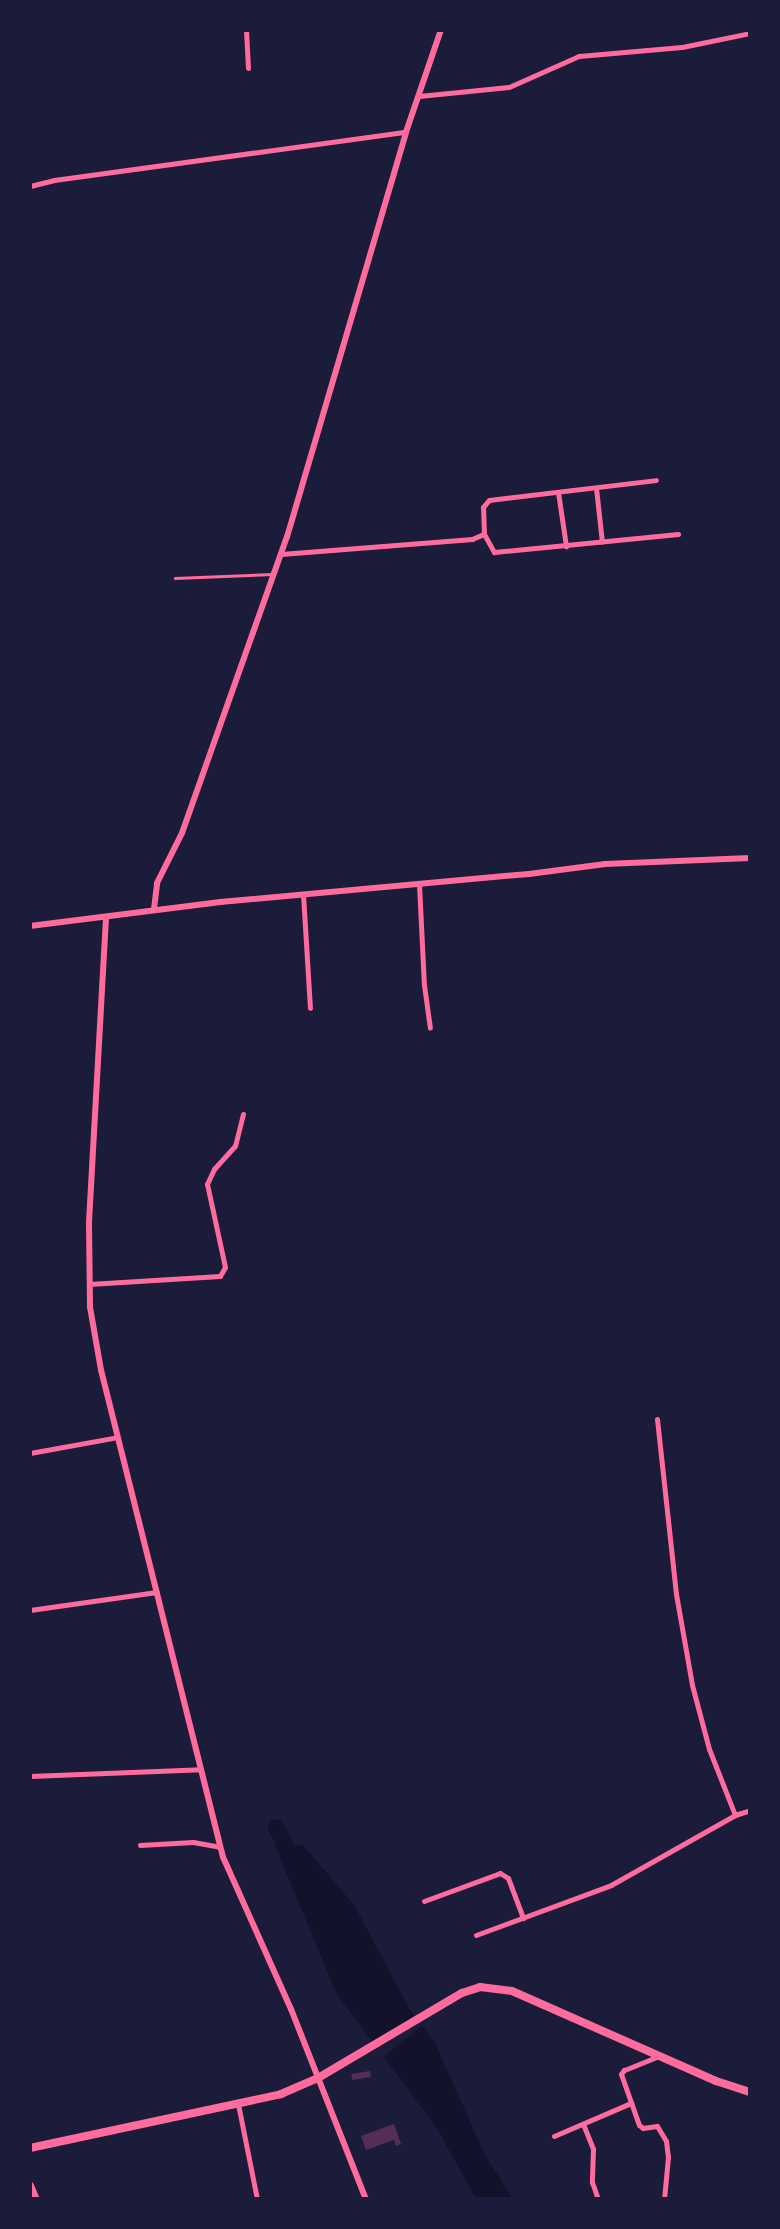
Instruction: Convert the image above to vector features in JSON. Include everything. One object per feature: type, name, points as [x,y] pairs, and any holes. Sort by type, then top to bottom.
[{"type":"highway","points":[[30,2148],[281,2094],[318,2078],[462,1993],[480,1987],[504,1989],[750,2092]]},
{"type":"main road","points":[[30,2185],[36,2199]]},
{"type":"street","points":[[246,30],[248,68]]},
{"type":"street","points":[[154,909],[157,883],[181,833],[275,574],[406,132],[441,30]]},
{"type":"street","points":[[418,96],[509,87],[579,56],[682,47],[750,33]]},
{"type":"street","points":[[30,186],[54,180],[406,132]]},
{"type":"street","points":[[656,480],[489,500],[484,508],[484,534],[492,552],[678,534]]},
{"type":"street","points":[[596,488],[602,542]]},
{"type":"street","points":[[558,492],[566,546]]},
{"type":"street","points":[[281,554],[472,539],[484,534]]},
{"type":"street","points":[[30,926],[106,918],[154,909],[605,864],[750,858]]},
{"type":"street","points":[[419,884],[424,985],[430,1028]]},
{"type":"street","points":[[303,894],[310,1008]]},
{"type":"street","points":[[106,918],[89,1224],[89,1284],[93,1332],[220,1847],[366,2199]]},
{"type":"street","points":[[89,1284],[220,1276],[225,1268],[207,1184],[214,1169],[235,1146],[243,1114]]},
{"type":"street","points":[[657,1419],[677,1594],[692,1685],[709,1749],[735,1815]]},
{"type":"street","points":[[30,1452],[118,1437]]},
{"type":"street","points":[[30,1610],[157,1592]]},
{"type":"street","points":[[30,1776],[201,1769]]},
{"type":"street","points":[[476,1935],[633,1875],[735,1815],[750,1810]]},
{"type":"street","points":[[141,1845],[194,1842],[220,1847]]},
{"type":"street","points":[[424,1901],[500,1873],[508,1878],[523,1918]]},
{"type":"street","points":[[659,2056],[622,2072],[639,2125],[643,2128],[657,2126],[666,2141],[668,2157],[664,2199]]},
{"type":"street","points":[[554,2136],[631,2103]]},
{"type":"street","points":[[238,2104],[257,2199]]},
{"type":"street","points":[[583,2124],[593,2149],[592,2182],[598,2199]]},
{"type":"lane","points":[[175,578],[275,574]]},
{"type":"shaded area","points":[[274,1843],[303,1845],[354,1905],[409,2008],[435,2043],[485,2155],[513,2199],[476,2199],[438,2130],[337,1995]]},
{"type":"pier","points":[[417,2013],[425,2023],[382,2058],[373,2048]]},
{"type":"building","points":[[370,2071],[371,2077],[352,2080],[351,2074]]},
{"type":"building","points":[[394,2124],[401,2144],[396,2146],[394,2140],[366,2150],[361,2136]]},
{"type":"waterway","points":[[276,1827],[294,1862]]}]
